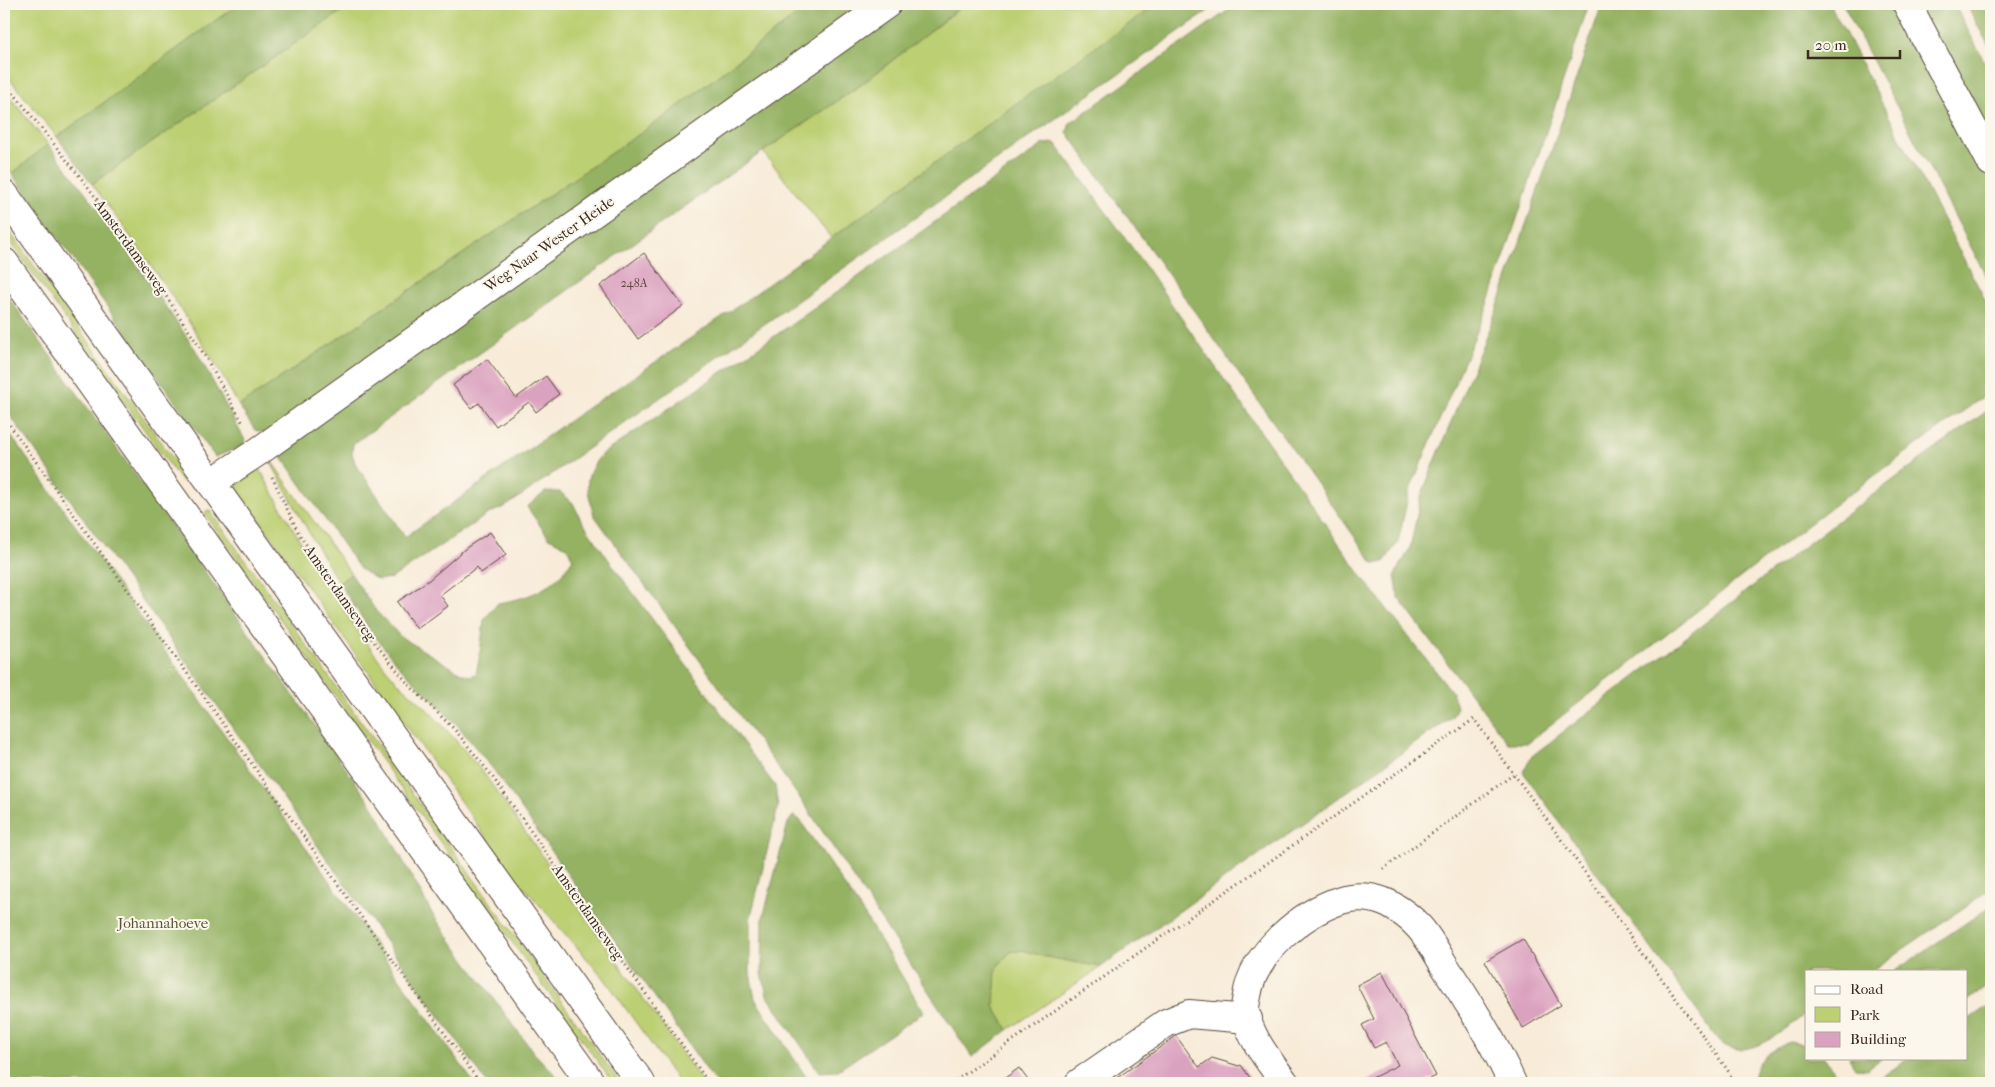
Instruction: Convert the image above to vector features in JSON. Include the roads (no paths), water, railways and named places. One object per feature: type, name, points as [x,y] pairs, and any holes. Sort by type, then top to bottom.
[{"type":"main road","name":"Weg Naar Wester Heide","points":[[211,483],[887,4]]},
{"type":"main road","points":[[1907,4],[1991,162]]},
{"type":"main road","points":[[4,194],[640,1083]]},
{"type":"main road","points":[[4,262],[591,1083]]},
{"type":"main road","points":[[1285,1083],[1253,1033],[1245,1010],[1249,985],[1261,962],[1275,943],[1295,926],[1342,899],[1364,897],[1388,904],[1420,928],[1463,993],[1501,1057],[1512,1083]]},
{"type":"main road","points":[[1079,1083],[1166,1023],[1188,1014],[1248,1019]]},
{"type":"park label","name":"Johannahoeve","points":[[163,923]]}]
